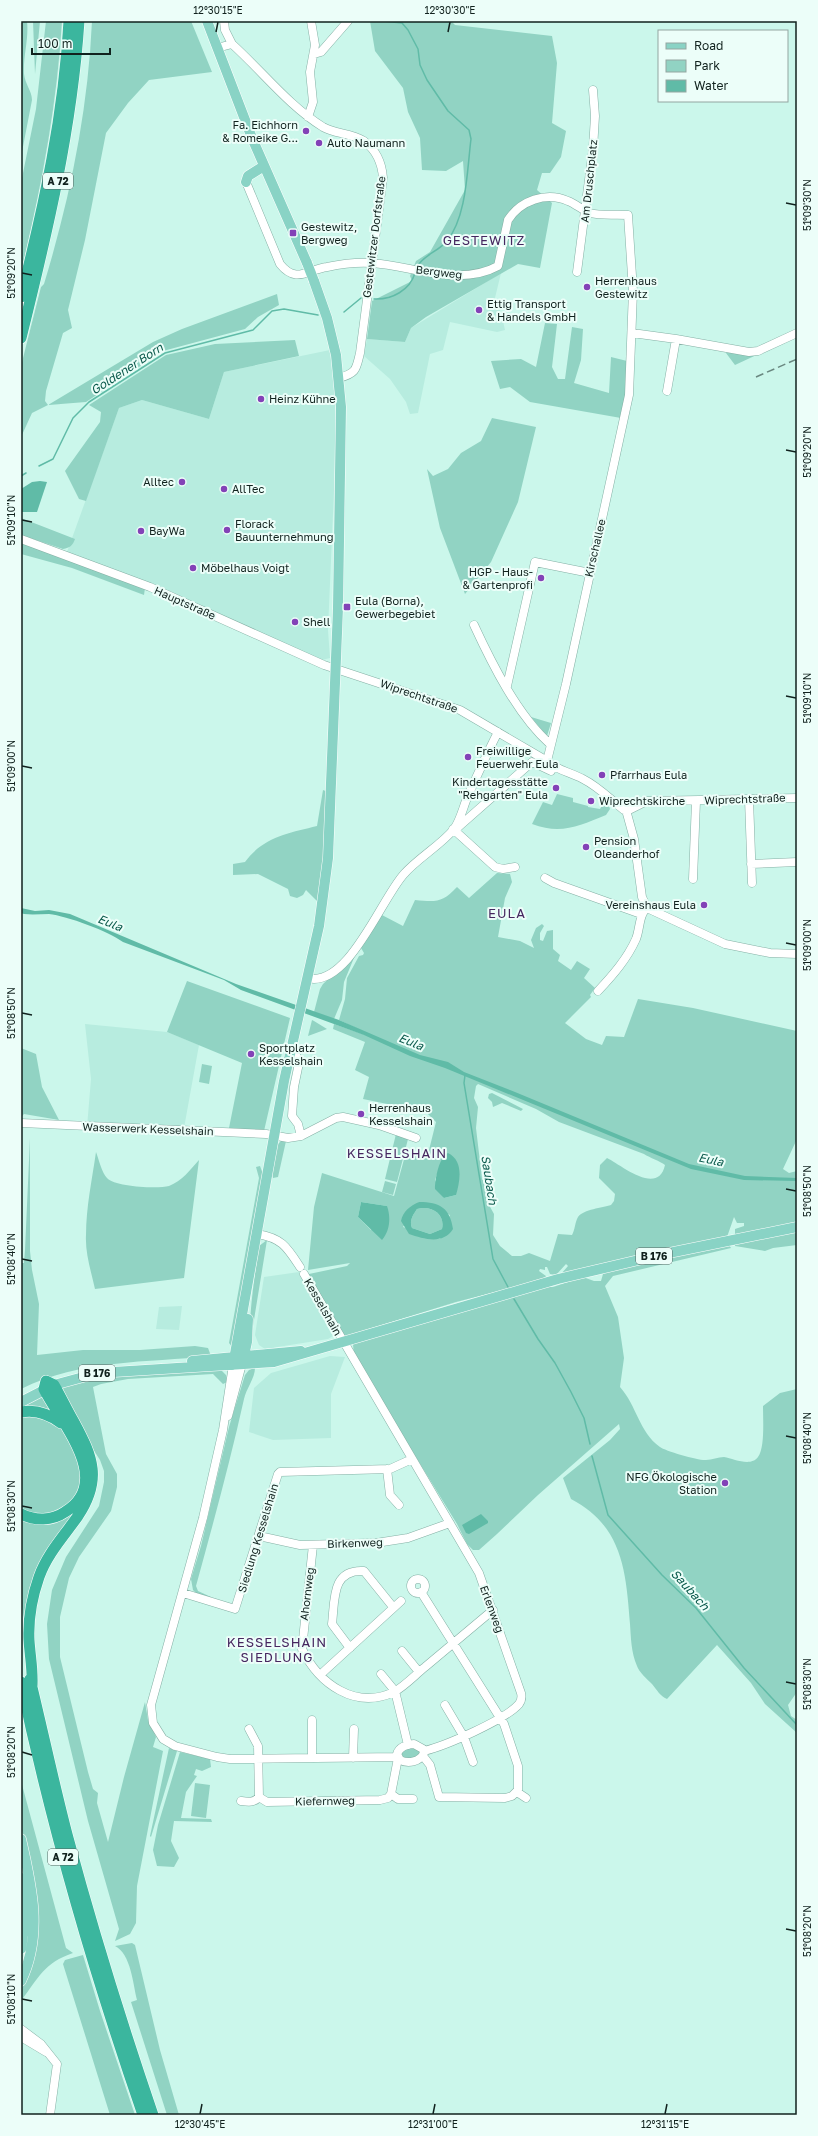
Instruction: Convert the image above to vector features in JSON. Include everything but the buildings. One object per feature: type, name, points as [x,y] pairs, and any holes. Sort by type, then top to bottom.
[{"type":"highway","name":"A 72","points":[[21,297],[55,144],[65,73],[69,21]]},
{"type":"highway","name":"A 72","points":[[21,338],[52,210],[65,144],[79,21]]},
{"type":"highway","points":[[21,1514],[38,1519],[50,1519],[70,1509],[80,1497],[86,1479],[86,1470],[83,1458],[66,1428],[48,1385]]},
{"type":"highway","points":[[26,1684],[33,1671],[29,1639],[29,1622],[35,1591],[46,1563],[86,1501],[92,1484],[93,1473],[91,1458],[85,1443],[48,1385]]},
{"type":"highway","points":[[21,1412],[30,1411],[46,1414],[66,1428]]},
{"type":"highway","name":"A 72","points":[[21,1636],[26,1684],[49,1804],[72,1891],[101,1988],[143,2115]]},
{"type":"highway","name":"A 72","points":[[26,1684],[86,1906],[113,1994],[154,2115]]},
{"type":"main road","points":[[207,21],[264,166],[314,280],[327,318],[339,378],[341,444],[336,669],[328,858],[319,926],[289,1055],[274,1135],[248,1288],[239,1360]]},
{"type":"main road","points":[[246,182],[248,176],[264,166]]},
{"type":"main road","name":"B 176","points":[[48,1385],[98,1368],[239,1360],[274,1362],[307,1351],[564,1278],[664,1254],[797,1228]]},
{"type":"main road","points":[[21,1394],[48,1385]]},
{"type":"main road","points":[[21,1402],[48,1385]]},
{"type":"main road","points":[[21,1839],[32,1896],[35,1922],[30,1957],[21,1981]]},
{"type":"main road","points":[[21,1878],[25,1921],[21,1948]]},
{"type":"street","points":[[217,48],[232,44],[225,30],[224,21]]},
{"type":"street","points":[[308,117],[312,102],[310,72],[315,40],[311,21]]},
{"type":"street","points":[[314,54],[321,52],[348,21]]},
{"type":"street","name":"Gestewitzer Dorfstraße","points":[[232,44],[308,117],[325,128],[349,134],[364,142],[375,153],[382,167],[383,178],[360,353],[356,371],[350,375],[339,378]]},
{"type":"street","name":"Am Druschplatz","points":[[577,272],[596,116],[594,90]]},
{"type":"street","name":"Bergweg","points":[[246,182],[280,264],[289,272],[297,276],[322,268],[371,262],[457,276],[485,273],[498,266],[508,220],[518,208],[528,202],[541,198],[559,198],[591,213],[628,214]]},
{"type":"street","name":"Kirschallee","points":[[550,764],[550,744],[590,573],[629,395],[632,333],[632,262],[628,214]]},
{"type":"street","points":[[632,333],[752,352],[797,333]]},
{"type":"street","points":[[667,391],[676,339]]},
{"type":"street","name":"Hauptstraße","points":[[21,539],[150,587],[278,646],[347,672]]},
{"type":"street","points":[[507,686],[535,562],[590,573]]},
{"type":"street","points":[[474,625],[491,661],[524,715],[550,744]]},
{"type":"street","name":"Wiprechtstraße","points":[[347,672],[460,710],[550,764],[583,779],[609,796],[626,810],[647,801],[797,798]]},
{"type":"street","points":[[454,830],[490,746],[498,732]]},
{"type":"street","points":[[490,746],[501,741],[511,740]]},
{"type":"street","points":[[307,978],[318,980],[324,978],[341,966],[364,936],[388,896],[403,875],[454,830],[532,762],[551,771],[550,764]]},
{"type":"street","points":[[749,799],[752,883]]},
{"type":"street","points":[[693,878],[696,801]]},
{"type":"street","points":[[598,991],[616,972],[630,950],[641,927],[644,911],[634,839],[626,810]]},
{"type":"street","points":[[454,830],[495,867],[503,869],[515,866]]},
{"type":"street","points":[[751,864],[797,862]]},
{"type":"street","points":[[545,878],[560,886],[644,911],[725,944],[764,952],[797,954]]},
{"type":"street","points":[[289,1055],[297,1057],[299,1063],[294,1087],[292,1116],[298,1124],[301,1136]]},
{"type":"street","points":[[274,1135],[288,1138],[301,1136],[336,1118],[343,1117],[379,1125],[416,1138]]},
{"type":"street","name":"Wasserwerk Kesselshain","points":[[21,1123],[274,1135]]},
{"type":"street","name":"Kesselshain","points":[[257,1234],[278,1239],[288,1248],[342,1341]]},
{"type":"street","points":[[342,1341],[450,1523]]},
{"type":"street","points":[[239,1360],[204,1518],[150,1705],[153,1723],[163,1739],[175,1746],[216,1757],[259,1759],[398,1758],[402,1761],[410,1762],[424,1753],[439,1748],[500,1717]]},
{"type":"street","name":"Siedlung Kesselshain","points":[[183,1593],[235,1609],[278,1474],[280,1472],[386,1469],[412,1459]]},
{"type":"street","points":[[386,1469],[390,1495],[399,1505]]},
{"type":"street","name":"Birkenweg","points":[[259,1536],[294,1544],[313,1545],[390,1541],[423,1534],[450,1523]]},
{"type":"street","name":"Erlenweg","points":[[450,1523],[479,1573],[521,1693],[522,1700],[515,1707],[500,1717]]},
{"type":"street","name":"Ahornweg","points":[[313,1545],[301,1643],[306,1656],[320,1674],[338,1690],[354,1697],[370,1698],[395,1691],[493,1610]]},
{"type":"street","points":[[350,1648],[332,1624],[337,1584],[341,1578],[352,1572],[364,1571],[393,1607]]},
{"type":"street","points":[[413,1799],[398,1799],[391,1794],[399,1750],[408,1745],[419,1745],[424,1753],[430,1765],[439,1797],[505,1798],[517,1792],[519,1785],[518,1766],[500,1717],[421,1592]]},
{"type":"street","points":[[320,1674],[401,1601]]},
{"type":"street","points":[[402,1651],[419,1672]]},
{"type":"street","points":[[381,1674],[395,1691],[408,1745]]},
{"type":"street","points":[[445,1705],[464,1736],[473,1762]]},
{"type":"street","points":[[312,1720],[312,1758]]},
{"type":"street","points":[[249,1729],[258,1746],[259,1797]]},
{"type":"street","points":[[353,1758],[354,1729]]},
{"type":"street","points":[[517,1792],[526,1798]]},
{"type":"street","name":"Kiefernweg","points":[[240,1801],[250,1802],[259,1797],[267,1802],[380,1800],[388,1798],[391,1794]]},
{"type":"street","points":[[21,2029],[41,2044],[57,2064],[50,2115]]},
{"type":"street","points":[[21,2037],[43,2052],[47,2052]]},
{"type":"shaded area","points":[[501,273],[494,302],[501,312],[505,330],[497,332],[450,322],[443,350],[430,354],[418,413],[410,414],[406,402],[390,379],[364,356],[367,339],[405,342],[411,328]]},
{"type":"shaded area","points":[[330,350],[335,390],[336,444],[328,630],[330,658],[322,660],[309,655],[156,585],[67,552],[119,408],[142,400],[209,419],[224,372]]},
{"type":"shaded area","points":[[85,1024],[167,1032],[199,1045],[184,1128],[87,1127],[91,1079]]},
{"type":"shaded area","points":[[299,1272],[333,1336],[328,1339],[265,1349],[259,1345],[255,1335],[264,1277]]},
{"type":"shaded area","points":[[182,1306],[179,1330],[156,1329],[159,1307]]},
{"type":"shaded area","points":[[330,1356],[345,1357],[331,1394],[331,1438],[273,1440],[249,1432],[254,1388],[271,1373]]},
{"type":"green space","points":[[21,21],[27,21],[24,74],[32,100],[21,157]]},
{"type":"green space","points":[[33,21],[40,21],[35,74]]},
{"type":"green space","points":[[46,21],[62,21],[60,53],[47,147],[21,271],[21,183],[36,109]]},
{"type":"green space","points":[[92,21],[191,21],[212,72],[149,80],[128,103],[106,133],[85,240],[68,310],[72,328],[63,333],[46,391],[45,401],[48,405],[32,413],[21,437],[21,366],[41,287],[44,284],[70,187],[82,121],[90,55]]},
{"type":"green space","points":[[370,21],[451,21],[455,25],[552,36],[557,63],[552,123],[566,131],[561,157],[550,173],[542,173],[537,190],[552,203],[540,268],[518,264],[426,317],[411,328],[405,342],[367,339],[372,301],[412,281],[410,276],[416,261],[430,252],[465,190],[463,161],[446,171],[422,170],[420,138],[408,112],[403,88],[375,51]]},
{"type":"green space","points":[[277,294],[279,305],[258,317],[245,329],[163,351],[86,402],[48,405],[153,342],[182,329]]},
{"type":"green space","points":[[545,323],[557,324],[552,367],[558,379],[565,379],[572,327],[583,329],[581,360],[574,383],[609,393],[611,357],[627,361],[626,392],[621,418],[530,402],[510,387],[500,389],[491,361],[521,359],[536,367]]},
{"type":"green space","points":[[797,336],[735,365],[726,353],[727,351],[749,355]]},
{"type":"green space","points":[[295,340],[299,356],[224,372],[209,419],[142,400],[119,408],[86,501],[79,499],[65,471],[100,422],[101,412],[89,405],[166,355],[215,344]]},
{"type":"green space","points":[[492,418],[536,427],[518,502],[491,562],[465,594],[440,528],[427,469],[433,476],[448,469],[461,453],[481,441]]},
{"type":"green space","points":[[21,518],[75,539],[72,545],[63,549],[21,535]]},
{"type":"green space","points":[[21,543],[145,588],[144,595],[72,568],[21,554]]},
{"type":"green space","points":[[531,717],[551,723],[547,736]]},
{"type":"green space","points":[[323,790],[328,792],[324,852],[318,902],[306,890],[303,895],[297,898],[290,896],[288,889],[258,874],[233,875],[233,864],[245,862],[268,841],[317,826]]},
{"type":"green space","points":[[557,794],[573,798],[573,802],[588,807],[600,809],[603,804],[608,803],[610,809],[606,815],[570,828],[552,829],[532,824],[543,802],[552,805]]},
{"type":"green space","points":[[497,873],[510,874],[512,882],[505,898],[498,937],[520,941],[534,948],[531,940],[536,928],[542,924],[544,926],[540,933],[540,940],[543,941],[547,931],[553,930],[553,949],[560,955],[558,961],[571,970],[577,961],[590,969],[584,978],[595,988],[590,995],[591,997],[565,1023],[586,1039],[602,1045],[606,1036],[624,1037],[638,999],[693,1008],[797,1031],[797,1139],[783,1169],[789,1173],[797,1171],[797,1224],[735,1236],[735,1229],[744,1226],[744,1223],[737,1223],[734,1217],[727,1237],[561,1274],[568,1266],[566,1264],[556,1275],[550,1274],[547,1267],[545,1267],[545,1270],[540,1269],[539,1271],[546,1276],[543,1280],[456,1302],[346,1336],[343,1335],[309,1274],[347,1266],[350,1263],[308,1270],[314,1207],[322,1173],[394,1196],[406,1152],[427,1158],[436,1122],[426,1112],[363,1099],[369,1077],[355,1070],[365,1042],[333,1029],[334,1024],[371,1037],[369,1034],[339,1020],[345,999],[347,978],[359,956],[363,955],[364,953],[361,948],[380,914],[403,926],[415,900],[434,901],[443,899],[457,887],[469,898]],"holes":[[[478,1084],[536,1109],[559,1122],[644,1154],[665,1165],[661,1174],[655,1178],[638,1176],[607,1158],[600,1165],[599,1178],[615,1194],[614,1201],[611,1205],[589,1210],[581,1214],[577,1219],[572,1235],[558,1234],[550,1261],[529,1253],[521,1256],[512,1256],[500,1246],[493,1235],[494,1214],[489,1205],[492,1193],[482,1179],[476,1128],[478,1107],[474,1098],[476,1086]],[[443,1157],[456,1195],[444,1198],[435,1180]],[[361,1202],[387,1206],[371,1230],[358,1217]],[[419,1202],[450,1215],[440,1239],[403,1227]]]},
{"type":"green space","points":[[356,953],[344,982],[342,1000],[334,1019],[314,1012],[320,989],[323,984]]},
{"type":"green space","name":"Sportplatz Kesselshain","points":[[187,981],[290,1018],[264,1131],[229,1128],[242,1063],[167,1032]]},
{"type":"green space","points":[[312,1020],[314,1021],[327,1029],[308,1036]]},
{"type":"green space","points":[[21,1048],[36,1054],[42,1087],[59,1120],[24,1114],[21,1117]]},
{"type":"green space","points":[[202,1064],[212,1066],[209,1084],[199,1082]]},
{"type":"green space","points":[[492,1093],[523,1109],[521,1111],[502,1103],[493,1107],[492,1102],[488,1098],[489,1094]]},
{"type":"green space","points":[[396,1134],[408,1139],[397,1182],[385,1179]]},
{"type":"green space","points":[[30,1138],[30,1251],[32,1270],[39,1304],[37,1355],[83,1350],[140,1350],[195,1346],[208,1348],[211,1356],[90,1367],[44,1379],[21,1389],[21,1263],[24,1263],[25,1250]]},
{"type":"green space","points":[[281,1141],[286,1141],[278,1177],[273,1178],[272,1175],[277,1145]]},
{"type":"green space","points":[[96,1152],[102,1170],[107,1178],[119,1183],[137,1186],[164,1187],[174,1184],[182,1178],[199,1160],[184,1278],[95,1289],[86,1248],[86,1225]]},
{"type":"green space","points":[[260,1166],[263,1174],[234,1349],[229,1343],[259,1178],[256,1167]]},
{"type":"green space","points":[[385,1181],[396,1184],[393,1195],[382,1192]]},
{"type":"green space","points":[[417,1209],[431,1209],[438,1213],[443,1224],[442,1229],[430,1234],[412,1228],[411,1220],[413,1216]]},
{"type":"green space","points":[[797,1232],[797,1245],[773,1248],[765,1251],[735,1246],[735,1243]]},
{"type":"green space","points":[[267,1240],[253,1326],[252,1346],[250,1325],[259,1246]]},
{"type":"green space","points":[[729,1245],[731,1248],[613,1276],[605,1286],[618,1317],[624,1358],[620,1387],[626,1394],[647,1434],[663,1449],[703,1460],[724,1457],[742,1462],[751,1462],[758,1457],[762,1447],[763,1406],[780,1393],[797,1389],[797,1692],[788,1705],[791,1716],[797,1720],[797,1733],[765,1704],[751,1683],[717,1645],[667,1699],[660,1695],[638,1668],[632,1650],[626,1586],[618,1552],[602,1523],[588,1510],[571,1499],[563,1478],[610,1440],[620,1429],[619,1424],[538,1495],[479,1550],[473,1550],[467,1544],[457,1524],[354,1356],[353,1344],[543,1287],[553,1287],[583,1277],[594,1281],[601,1281],[603,1274],[610,1270]]},
{"type":"green space","points":[[255,1368],[254,1376],[244,1399],[196,1586],[198,1591],[211,1598],[196,1593],[193,1590],[191,1579],[201,1546],[229,1427],[245,1375],[249,1370]]},
{"type":"green space","points":[[220,1369],[226,1375],[227,1382],[223,1384],[213,1374],[128,1379],[93,1387],[106,1454],[117,1474],[117,1487],[111,1511],[79,1557],[69,1578],[60,1617],[60,1657],[88,1772],[93,1789],[98,1793],[97,1803],[108,1842],[145,1702],[148,1720],[156,1737],[153,1747],[163,1751],[137,1886],[136,1923],[130,1934],[115,1941],[119,1929],[88,1821],[49,1659],[47,1624],[52,1590],[66,1557],[99,1506],[104,1482],[104,1471],[100,1460],[82,1432],[63,1389],[65,1385],[82,1378]]},
{"type":"green space","points":[[42,1393],[56,1416],[21,1406]]},
{"type":"green space","points":[[31,1414],[62,1427],[68,1436],[83,1476],[75,1500],[47,1516],[21,1511],[21,1415]]},
{"type":"green space","points":[[83,1500],[55,1541],[26,1617],[24,1618],[21,1601],[21,1517],[36,1522]]},
{"type":"green space","points":[[409,1747],[421,1750],[416,1758],[403,1759],[400,1753]]},
{"type":"green space","points":[[169,1748],[177,1751],[151,1837],[150,1836]]},
{"type":"green space","points":[[180,1752],[210,1759],[211,1767],[202,1771],[196,1769],[194,1775],[197,1776],[186,1792],[181,1818],[211,1819],[212,1822],[174,1821],[171,1841],[179,1858],[174,1867],[157,1866],[153,1850],[158,1825]]},
{"type":"green space","points":[[21,1781],[66,1948],[73,1953],[55,1961],[49,1966],[21,2001],[21,1989],[29,1972],[29,1865],[21,1825]]},
{"type":"green space","points":[[195,1783],[210,1785],[206,1818],[191,1816]]},
{"type":"green space","points":[[132,1943],[135,1945],[160,2050],[179,2115],[167,2115],[131,2002],[137,2000],[128,1962],[125,1956],[115,1946]]},
{"type":"green space","points":[[83,1955],[135,2115],[110,2115],[63,1964],[65,1960]]},
{"type":"water","points":[[32,482],[47,482],[37,512],[21,512],[21,489]]},
{"type":"water","points":[[21,908],[35,911],[49,910],[70,914],[236,984],[339,1020],[420,1055],[448,1062],[464,1072],[689,1164],[745,1176],[797,1178],[797,1181],[744,1180],[691,1169],[445,1068],[410,1056],[364,1035],[241,990],[224,980],[123,942],[108,933],[57,915],[24,914],[21,913]]},
{"type":"water","points":[[448,1153],[457,1161],[459,1166],[459,1184],[456,1195],[444,1198],[435,1189],[435,1185],[442,1159]]},
{"type":"water","points":[[361,1202],[387,1206],[389,1224],[387,1232],[382,1240],[358,1217]]},
{"type":"water","points":[[419,1202],[433,1203],[446,1211],[452,1222],[453,1229],[449,1234],[439,1239],[427,1239],[409,1234],[401,1221],[402,1217],[410,1207]],"holes":[[[427,1208],[438,1213],[443,1224],[442,1229],[430,1234],[412,1228],[411,1225],[412,1218],[417,1209]]]},
{"type":"water","points":[[481,1514],[488,1521],[488,1523],[469,1534],[466,1533],[462,1525]]},
{"type":"waterway","name":"Goldener Born","points":[[383,21],[402,23],[408,30],[418,49],[420,65],[427,80],[448,111],[469,130],[471,139],[465,192],[459,219],[454,231],[444,245],[419,263],[417,267]]},
{"type":"waterway","name":"Goldener Born","points":[[374,299],[387,298],[399,293],[405,289],[413,279],[415,273]]},
{"type":"waterway","name":"Goldener Born","points":[[344,312],[361,298]]},
{"type":"waterway","name":"Goldener Born","points":[[39,466],[53,459],[73,418],[89,402],[165,353],[253,330],[272,311],[284,309],[318,315]]},
{"type":"waterway","name":"Goldener Born","points":[[21,476],[26,473]]},
{"type":"waterway","name":"Saubach","points":[[465,1075],[464,1083],[493,1259],[508,1287]]},
{"type":"waterway","name":"Saubach","points":[[514,1299],[538,1339],[555,1363],[571,1392],[584,1418],[590,1444]]},
{"type":"waterway","name":"Saubach","points":[[592,1456],[608,1515],[662,1575],[696,1608],[744,1668],[797,1725]]},
{"type":"railway","points":[[756,377],[797,359]]},
{"type":"place","name":"Fa. Eichhorn & Romeike G...","points":[[306,131]]},
{"type":"place","name":"Auto Naumann","points":[[319,143]]},
{"type":"place","name":"Gestewitz, Bergweg","points":[[293,233]]},
{"type":"place","name":"Herrenhaus Gestewitz","points":[[587,287]]},
{"type":"place","name":"Ettig Transport & Handels GmbH","points":[[479,310]]},
{"type":"place","name":"Heinz Kühne","points":[[261,399]]},
{"type":"place","name":"Alltec","points":[[182,482]]},
{"type":"place","name":"AllTec","points":[[224,489]]},
{"type":"place","name":"Florack Bauunternehmung","points":[[227,530]]},
{"type":"place","name":"BayWa","points":[[141,531]]},
{"type":"place","name":"Möbelhaus Voigt","points":[[193,568]]},
{"type":"place","name":"HGP - Haus- & Gartenprofi","points":[[541,578]]},
{"type":"place","name":"Eula (Borna), Gewerbegebiet","points":[[347,607]]},
{"type":"place","name":"Shell","points":[[295,622]]},
{"type":"place","name":"Freiwillige Feuerwehr Eula","points":[[468,757]]},
{"type":"place","name":"Pfarrhaus Eula","points":[[602,775]]},
{"type":"place","name":"Kindertagesstätte \"Rehgarten\" Eula","points":[[556,788]]},
{"type":"place","name":"Wiprechtskirche","points":[[591,801]]},
{"type":"place","name":"Pension Oleanderhof","points":[[586,847]]},
{"type":"place","name":"Vereinshaus Eula","points":[[704,905]]},
{"type":"place","name":"Sportplatz Kesselshain","points":[[251,1054]]},
{"type":"place","name":"Herrenhaus Kesselshain","points":[[361,1114]]},
{"type":"place","name":"NFG Ökologische Station","points":[[725,1483]]},
{"type":"district","name":"GESTEWITZ","points":[[484,240]]},
{"type":"district","name":"EULA","points":[[507,913]]},
{"type":"district","name":"KESSELSHAIN","points":[[397,1153]]},
{"type":"district","name":"KESSELSHAIN SIEDLUNG","points":[[277,1650]]},
{"type":"water label","name":"Eula","points":[[110,923]]},
{"type":"water label","name":"Eula","points":[[411,1042]]},
{"type":"water label","name":"Eula","points":[[711,1160]]}]
